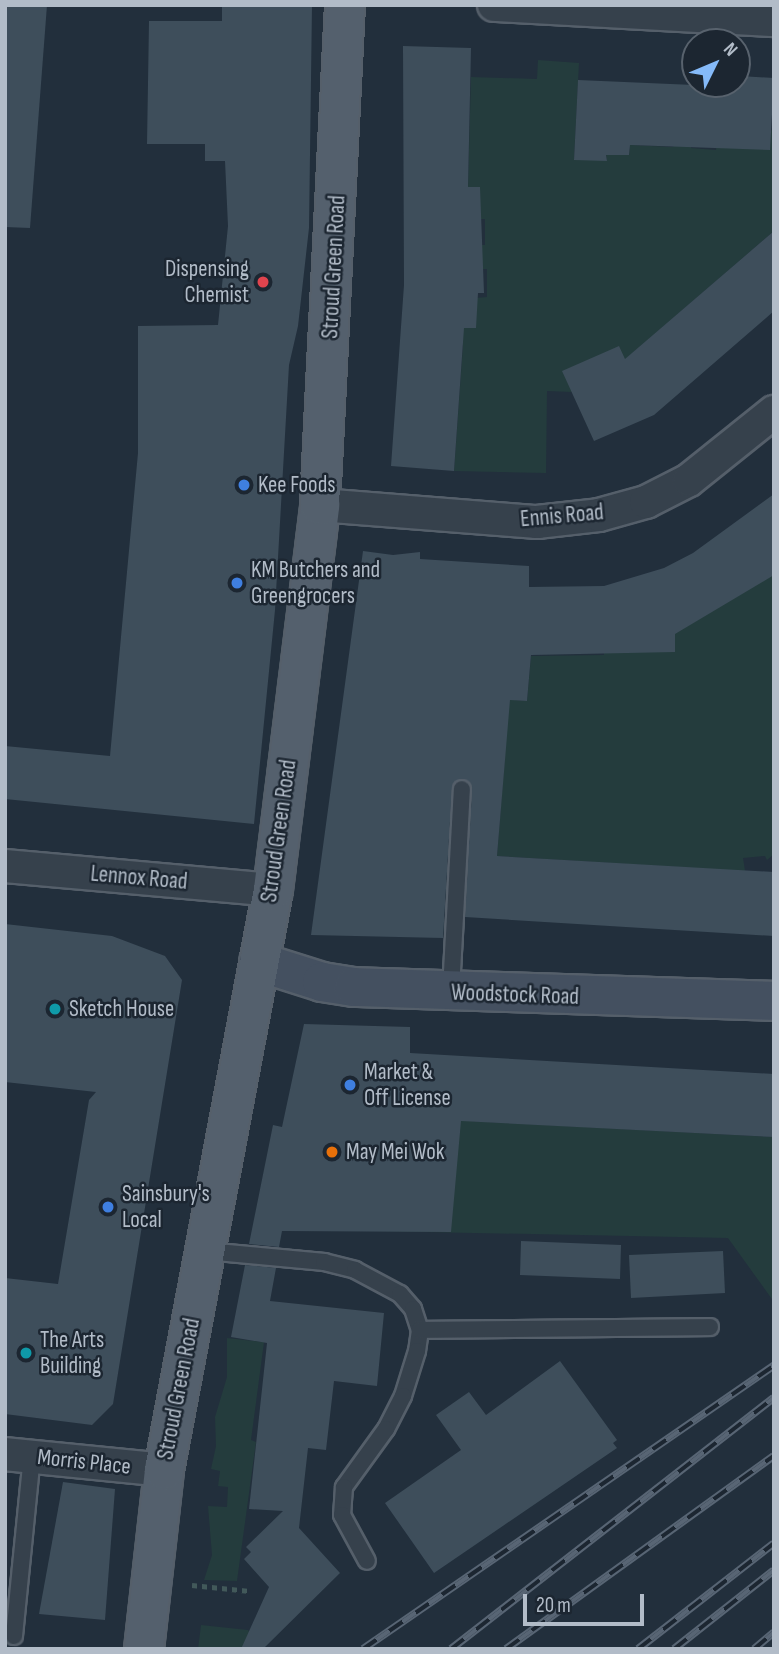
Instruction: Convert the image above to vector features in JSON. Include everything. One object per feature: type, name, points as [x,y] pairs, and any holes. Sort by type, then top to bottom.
[{"type":"main road","name":"Stroud Green Road","points":[[145,1649],[164,1470],[273,890],[320,505],[345,5]]},
{"type":"main road","name":"Woodstock Road","points":[[259,962],[333,984],[451,992],[774,1001]]},
{"type":"street","points":[[494,5],[774,20]]},
{"type":"street","name":"Ennis Road","points":[[320,505],[537,522],[599,515],[646,502],[690,480],[774,412]]},
{"type":"street","name":"Lennox Road","points":[[5,866],[273,890]]},
{"type":"street","name":"Morris Place","points":[[19,1455],[164,1470]]},
{"type":"lane","points":[[451,992],[462,789]]},
{"type":"lane","points":[[206,1251],[324,1262],[355,1270],[400,1294],[413,1309],[419,1330],[403,1396],[386,1429],[344,1487],[342,1514],[367,1561]]},
{"type":"lane","points":[[419,1330],[710,1327]]},
{"type":"lane","points":[[14,1636],[19,1455]]},
{"type":"path","points":[[203,1587],[250,1591]]},
{"type":"green space","points":[[538,60],[579,63],[574,159],[607,160],[606,155],[629,155],[630,145],[672,147],[691,138],[691,148],[716,150],[717,138],[774,130],[774,231],[629,356],[638,377],[563,371],[572,392],[547,391],[546,473],[454,471],[463,345],[457,343],[475,298],[487,297],[487,269],[464,269],[464,245],[485,245],[485,219],[480,219],[468,187],[471,77],[537,79]]},
{"type":"green space","points":[[774,574],[774,854],[767,860],[765,856],[743,858],[746,877],[693,868],[497,856],[505,755],[444,694],[527,701],[531,656],[604,655],[604,650],[675,633]]},
{"type":"green space","points":[[461,1110],[469,1121],[774,1137],[774,1302],[728,1238],[378,1231]]},
{"type":"green space","points":[[227,1338],[264,1342],[251,1440],[256,1442],[237,1581],[204,1580],[212,1555],[208,1506],[227,1507],[228,1487],[218,1486],[220,1471],[211,1469],[216,1446],[215,1417],[227,1377]]},
{"type":"green space","points":[[201,1625],[248,1630],[262,1649],[198,1649]]},
{"type":"building","points":[[5,5],[47,5],[30,228],[5,227]]},
{"type":"building","points":[[222,5],[312,5],[309,228],[298,326],[289,365],[275,610],[254,824],[5,799],[5,746],[110,756],[138,453],[138,326],[218,325],[228,226],[225,161],[205,161],[205,144],[147,144],[149,21],[222,21]]},
{"type":"building","points":[[403,46],[471,48],[468,187],[480,187],[484,293],[478,293],[476,328],[464,328],[454,471],[391,466],[404,285]]},
{"type":"building","points":[[751,77],[774,78],[770,150],[630,145],[629,155],[606,155],[607,161],[574,160],[578,80],[681,84],[681,98],[751,98]]},
{"type":"building","points":[[774,231],[774,311],[654,415],[594,441],[562,371],[619,346],[625,359]]},
{"type":"building","points":[[774,494],[774,575],[675,634],[675,652],[531,655],[527,701],[510,700],[497,856],[774,872],[774,936],[465,917],[472,790],[462,779],[452,788],[443,938],[311,935],[363,551],[393,555],[420,552],[420,559],[529,566],[529,587],[604,586],[664,568],[693,553]]},
{"type":"building","points":[[5,924],[112,936],[165,956],[182,980],[113,1404],[92,1425],[5,1414],[5,1278],[58,1284],[89,1100],[96,1092],[5,1082]]},
{"type":"building","points":[[304,1024],[410,1027],[410,1053],[774,1074],[774,1137],[461,1121],[451,1232],[282,1231],[279,1247],[249,1244],[273,1125],[282,1127]]},
{"type":"building","points":[[521,1241],[621,1245],[620,1279],[520,1275]]},
{"type":"building","points":[[723,1251],[725,1293],[631,1298],[629,1255]]},
{"type":"building","points":[[245,1265],[276,1268],[270,1301],[384,1313],[377,1386],[334,1381],[326,1450],[308,1448],[299,1528],[340,1573],[263,1649],[241,1649],[269,1587],[244,1559],[251,1552],[246,1547],[283,1511],[249,1509],[267,1343],[231,1337]]},
{"type":"building","points":[[560,1361],[617,1440],[613,1443],[617,1448],[434,1573],[385,1503],[461,1450],[436,1415],[469,1392],[486,1415]]},
{"type":"building","points":[[63,1482],[115,1489],[105,1620],[39,1614]]},
{"type":"railway","points":[[363,1649],[774,1365]]},
{"type":"railway","points":[[451,1649],[774,1398]]},
{"type":"railway","points":[[506,1649],[774,1456]]},
{"type":"railway","points":[[638,1649],[774,1543]]},
{"type":"railway","points":[[674,1649],[774,1570]]},
{"type":"railway","points":[[754,1649],[774,1632]]},
{"type":"place","name":"Dispensing Chemist","points":[[263,282]]},
{"type":"place","name":"Kee Foods","points":[[244,485]]},
{"type":"place","name":"KM Butchers and Greengrocers","points":[[237,583]]},
{"type":"place","name":"Sketch House","points":[[55,1009]]},
{"type":"place","name":"Market & Off License","points":[[350,1085]]},
{"type":"place","name":"May Mei Wok","points":[[332,1152]]},
{"type":"place","name":"Sainsbury's Local","points":[[108,1207]]},
{"type":"place","name":"The Arts Building","points":[[26,1353]]}]
